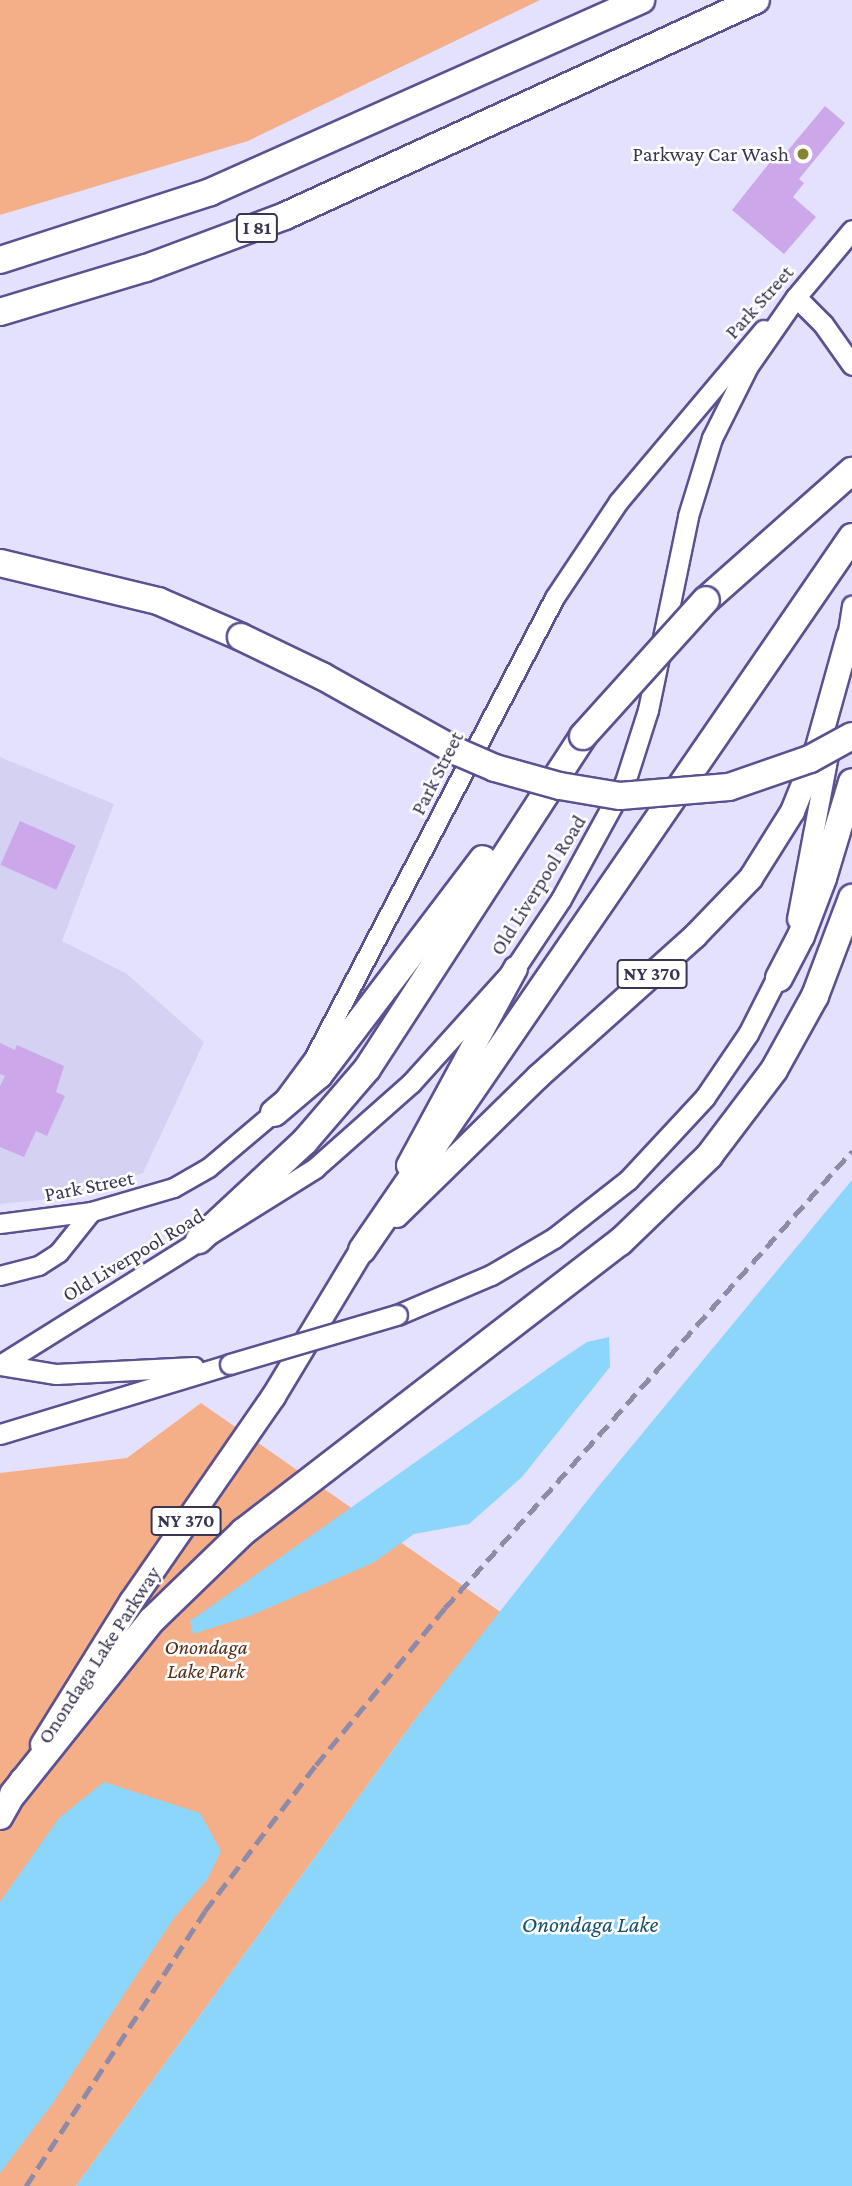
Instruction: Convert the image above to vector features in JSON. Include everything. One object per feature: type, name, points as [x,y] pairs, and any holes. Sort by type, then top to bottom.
[{"type":"highway","name":"I 81","points":[[0,260],[210,192],[641,0]]},
{"type":"highway","name":"I 81","points":[[0,312],[146,268],[253,229],[504,119],[756,0]]},
{"type":"highway","points":[[274,1113],[319,1075],[543,777],[583,736],[621,689],[706,600],[846,476]]},
{"type":"highway","points":[[362,1250],[632,863],[821,579],[852,537]]},
{"type":"highway","points":[[0,563],[158,601],[322,676],[458,752],[495,768],[584,790],[620,796],[729,787],[810,759],[852,736]]},
{"type":"highway","points":[[199,1240],[305,1141],[367,1069],[583,736]]},
{"type":"highway","points":[[779,978],[801,936],[823,878],[852,782]]},
{"type":"highway","points":[[13,1794],[152,1620],[233,1540],[620,1242],[709,1156],[786,1049],[815,996],[852,898]]},
{"type":"main road","name":"Park Street","points":[[796,297],[852,230]]},
{"type":"main road","points":[[796,297],[823,324],[852,365]]},
{"type":"main road","name":"Old Liverpool Road","points":[[0,1365],[199,1240],[238,1220],[316,1168],[411,1083],[515,968],[561,899],[625,782],[648,710],[702,462],[734,390],[796,297]]},
{"type":"main road","name":"NY 370","points":[[362,1250],[436,1173],[694,936],[750,878],[777,837],[801,788],[848,636],[852,606]]},
{"type":"main road","points":[[0,1434],[397,1315],[491,1275],[554,1238],[628,1181],[705,1097],[748,1034],[779,978],[814,848],[848,636]]},
{"type":"main road","name":"NY 370","points":[[362,1250],[515,968]]},
{"type":"main road","name":"Onondaga Lake Parkway","points":[[0,1818],[83,1676],[273,1396],[362,1250]]},
{"type":"main road","points":[[0,1365],[56,1374],[111,1374],[230,1364]]},
{"type":"street","name":"Park Street","points":[[0,1224],[92,1212],[174,1188],[209,1168],[274,1113],[314,1059],[532,640],[598,531],[658,454],[796,297]]},
{"type":"street","points":[[0,1276],[39,1266],[59,1253],[92,1212]]},
{"type":"shaded area","points":[[0,757],[114,804],[62,941],[127,974],[204,1042],[143,1173],[79,1196],[0,1204]]},
{"type":"green space","points":[[0,0],[540,0],[248,141],[0,215]]},
{"type":"green space","name":"Onondaga Lake Park","points":[[201,1403],[502,1613],[417,1717],[76,2186],[0,2186],[0,1473],[127,1458]]},
{"type":"water","name":"Onondaga Lake","points":[[852,1180],[852,2186],[76,2186],[417,1717],[598,1487]]},
{"type":"water","points":[[609,1337],[610,1367],[522,1477],[469,1524],[414,1534],[373,1563],[250,1616],[193,1634],[190,1621],[560,1360],[587,1342]]},
{"type":"water","points":[[104,1782],[200,1813],[221,1851],[207,1880],[174,1918],[53,2103],[0,2173],[0,1902],[59,1818]]},
{"type":"building","points":[[825,106],[845,123],[799,179],[804,183],[793,197],[816,217],[784,254],[732,210],[779,151],[784,155]]},
{"type":"building","points":[[20,821],[76,846],[56,890],[0,865]]},
{"type":"building","points":[[0,1043],[15,1050],[17,1045],[64,1066],[56,1092],[65,1096],[47,1136],[36,1131],[24,1157],[0,1147],[0,1086],[5,1076],[0,1074]]},
{"type":"railway","points":[[26,2186],[205,1911],[316,1765],[445,1608],[852,1151]]},
{"type":"place","name":"Parkway Car Wash","points":[[803,154]]}]
